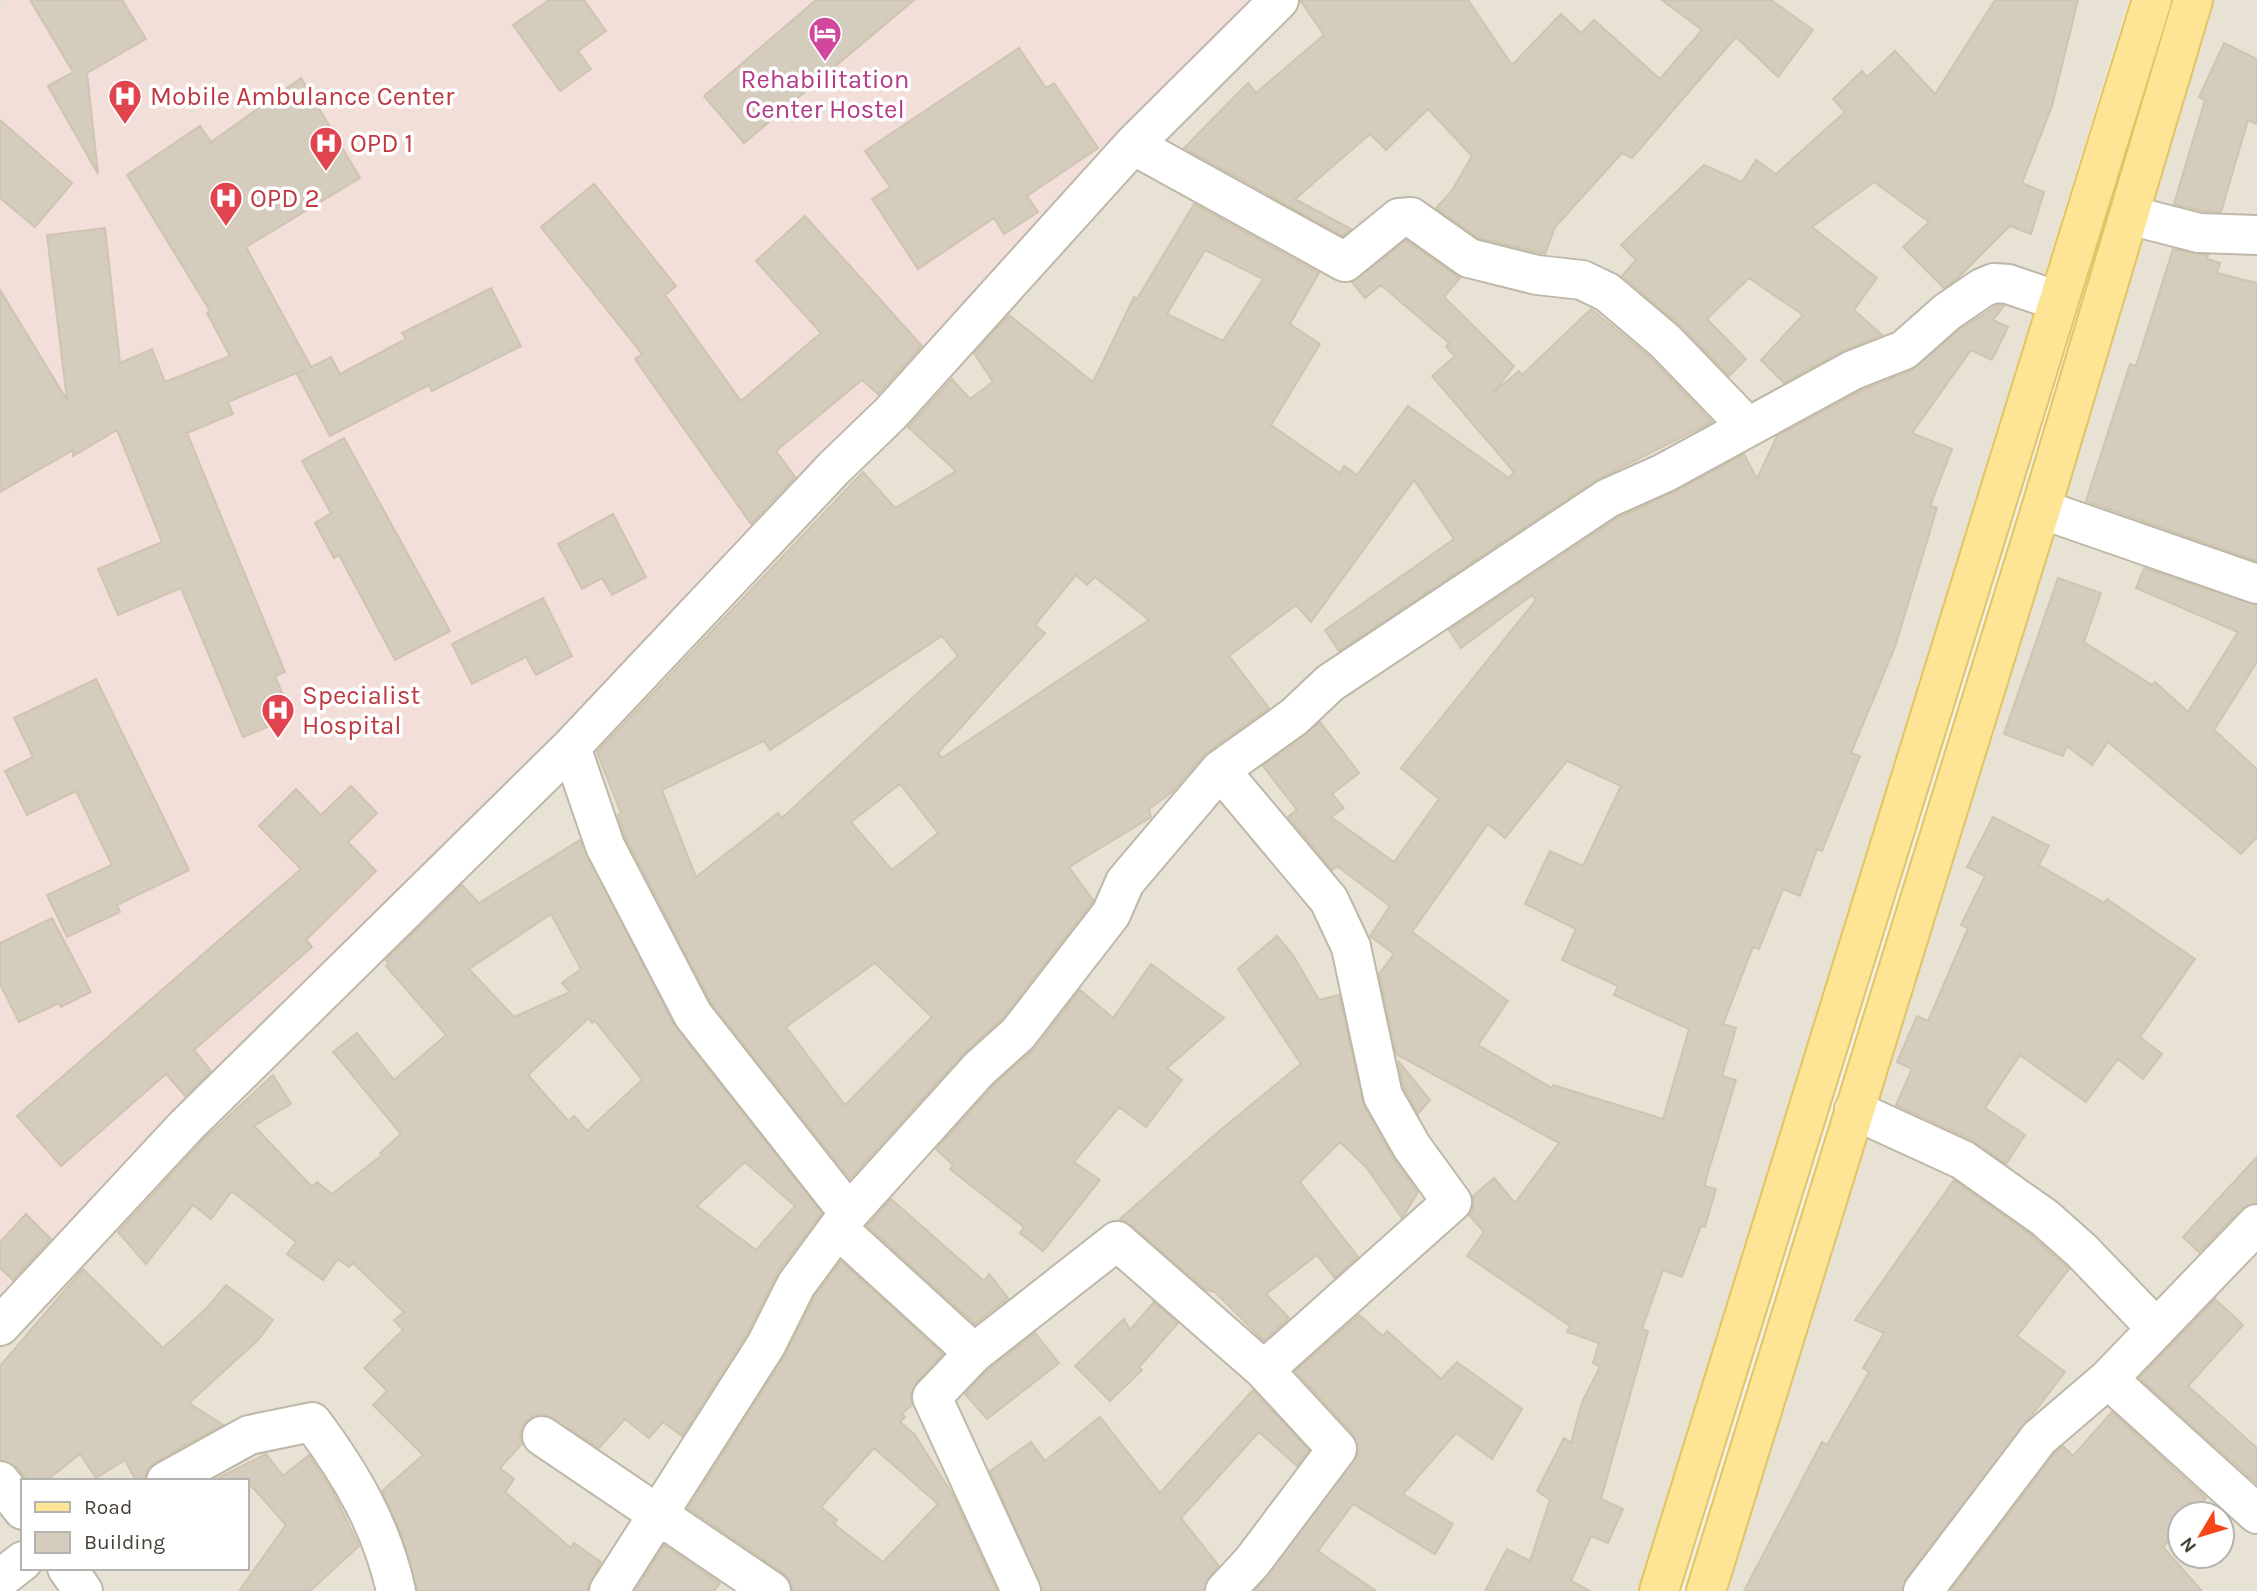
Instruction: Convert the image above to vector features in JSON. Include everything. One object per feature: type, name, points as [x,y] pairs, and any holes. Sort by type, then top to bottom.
[{"type":"main road","points":[[1659,1591],[2152,0]]},
{"type":"main road","points":[[1706,1591],[2041,509],[2193,0]]},
{"type":"street","points":[[0,1326],[186,1126],[571,747],[834,468],[890,414],[1133,145],[1279,0]]},
{"type":"street","points":[[1133,145],[1345,262],[1399,218],[1411,217],[1469,258],[1536,275],[1582,280],[1606,292],[1665,341],[1748,427]]},
{"type":"street","points":[[2129,215],[2199,233],[2257,235]]},
{"type":"street","points":[[609,1591],[660,1515],[766,1345],[796,1285],[843,1221],[979,1069],[1018,1034],[1111,914],[1125,881],[1220,770],[1294,717],[1330,683],[1608,498],[1664,472],[1853,370],[1904,349],[1947,312],[1994,282],[2058,301]]},
{"type":"street","points":[[2041,509],[2257,584]]},
{"type":"street","points":[[571,747],[605,846],[693,1015],[843,1221],[974,1353]]},
{"type":"street","points":[[1220,770],[1329,900],[1352,947],[1382,1096],[1412,1147],[1452,1202],[1264,1370]]},
{"type":"street","points":[[1854,1110],[1964,1160],[2034,1211],[2082,1251],[2156,1328]]},
{"type":"street","points":[[1923,1591],[2039,1438],[2108,1379],[2257,1224]]},
{"type":"street","points":[[1021,1591],[932,1397],[974,1353],[1117,1241],[1264,1370],[1337,1449],[1252,1562],[1225,1591]]},
{"type":"street","points":[[2108,1379],[2257,1514]]},
{"type":"street","points":[[170,1479],[250,1435],[312,1422],[350,1474],[389,1559],[396,1591]]},
{"type":"street","points":[[542,1436],[771,1591]]},
{"type":"street","points":[[0,1481],[21,1507]]},
{"type":"street","points":[[0,1578],[21,1562]]},
{"type":"street","points":[[68,1570],[83,1591]]},
{"type":"shaded area","points":[[0,0],[2129,0],[1640,1591],[0,1591]]},
{"type":"shaded area","name":"Specialist Hospital","points":[[10,0],[1278,0],[0,1309],[0,6]]},
{"type":"shaded area","points":[[2214,0],[2257,0],[2257,1591],[1719,1591]]},
{"type":"building","points":[[30,0],[122,0],[146,39],[87,73],[98,174],[48,86],[73,72]]},
{"type":"building","points":[[549,0],[584,0],[606,31],[578,51],[591,69],[560,91],[513,25]]},
{"type":"building","points":[[816,0],[914,0],[744,143],[704,96]]},
{"type":"building","points":[[1300,0],[1468,0],[1512,65],[1561,14],[1581,33],[1594,20],[1660,79],[1702,30],[1662,0],[1771,0],[1813,30],[1778,77],[1736,37],[1632,158],[1622,153],[1555,227],[1545,254],[1478,238],[1436,208],[1451,192],[1472,156],[1428,109],[1386,150],[1370,134],[1295,199],[1351,229],[1343,236],[1184,148],[1248,83],[1256,93],[1324,35]]},
{"type":"building","points":[[1995,0],[2078,0],[2052,106],[2022,183],[2044,192],[2031,234],[2010,226],[1958,278],[1944,288],[1903,247],[1929,222],[1874,182],[1812,227],[1877,278],[1854,310],[1882,335],[1843,351],[1784,383],[1761,360],[1803,315],[1749,278],[1707,319],[1746,359],[1729,376],[1681,326],[1622,276],[1636,260],[1621,245],[1704,165],[1742,182],[1756,160],[1776,174],[1845,112],[1833,99],[1862,71],[1867,77],[1895,51],[1935,94]]},
{"type":"building","points":[[2224,43],[2257,59],[2257,124],[2248,120],[2221,212],[2202,211],[2174,204],[2205,100],[2199,97]]},
{"type":"building","points":[[1019,48],[1046,88],[1054,83],[1098,148],[1027,196],[1038,212],[1004,234],[994,218],[918,269],[872,199],[890,187],[865,151]]},
{"type":"building","points":[[301,78],[360,178],[246,247],[311,367],[331,357],[340,374],[406,339],[402,333],[491,288],[521,346],[432,391],[429,385],[330,436],[297,374],[306,369],[228,402],[233,414],[187,433],[285,672],[275,676],[292,717],[243,737],[181,588],[118,615],[98,569],[162,542],[117,430],[73,456],[73,450],[0,492],[0,290],[67,400],[47,235],[105,228],[120,363],[152,349],[165,382],[230,356],[207,313],[210,311],[127,175],[200,126],[211,142]]},
{"type":"building","points":[[0,120],[72,183],[35,227],[0,198]]},
{"type":"building","points":[[594,184],[676,286],[665,295],[741,401],[821,333],[756,261],[805,216],[922,346],[878,394],[862,380],[776,451],[795,477],[751,524],[635,359],[642,354],[541,227]]},
{"type":"building","points":[[1194,204],[1319,273],[1290,324],[1320,344],[1271,425],[1340,473],[1344,466],[1357,475],[1408,406],[1509,478],[1514,472],[1432,376],[1455,356],[1446,347],[1449,343],[1381,285],[1365,298],[1352,282],[1406,240],[1460,278],[1444,297],[1514,366],[1494,392],[1519,371],[1522,375],[1591,309],[1650,357],[1712,422],[1596,480],[1339,651],[1325,630],[1454,539],[1414,480],[1311,622],[1296,605],[1229,656],[1269,708],[1205,754],[1172,792],[1149,809],[1151,817],[1069,867],[1093,900],[1092,903],[1002,1019],[963,1054],[850,1179],[711,1003],[625,837],[618,815],[621,813],[597,752],[863,472],[895,508],[956,471],[908,427],[952,379],[970,399],[993,382],[974,353],[1009,315],[1093,382],[1134,297],[1137,299]],"holes":[[[1205,250],[1263,279],[1223,341],[1167,314]],[[1076,575],[1087,585],[1095,577],[1149,620],[942,758],[938,753],[1045,633],[1035,625]],[[942,636],[958,656],[782,818],[778,813],[696,877],[662,790],[764,741],[770,750]],[[900,784],[938,833],[892,870],[851,822]],[[875,963],[932,1017],[845,1105],[786,1027]]]},
{"type":"building","points":[[2173,249],[2208,255],[2207,259],[2220,263],[2217,273],[2257,283],[2257,561],[2086,501],[2130,364],[2136,366]]},
{"type":"building","points":[[1998,305],[2004,306],[1993,320],[2008,327],[1992,360],[1971,350],[1912,433],[1952,449],[1930,506],[1937,508],[1895,647],[1851,753],[1860,756],[1822,851],[1817,849],[1800,896],[1783,889],[1759,949],[1753,947],[1723,1024],[1736,1028],[1722,1076],[1736,1080],[1704,1186],[1716,1189],[1705,1227],[1701,1226],[1682,1277],[1663,1270],[1642,1329],[1648,1331],[1601,1499],[1623,1509],[1608,1543],[1591,1536],[1571,1581],[1590,1591],[1485,1591],[1507,1549],[1530,1561],[1550,1500],[1537,1491],[1564,1438],[1571,1443],[1582,1402],[1600,1367],[1593,1363],[1599,1343],[1567,1332],[1570,1326],[1467,1256],[1484,1232],[1469,1215],[1473,1209],[1473,1196],[1494,1178],[1515,1203],[1559,1143],[1396,1054],[1379,974],[1394,954],[1370,936],[1390,906],[1337,866],[1332,870],[1288,817],[1297,810],[1263,766],[1320,722],[1359,773],[1332,794],[1344,808],[1331,817],[1394,862],[1439,799],[1401,768],[1536,600],[1532,595],[1461,648],[1449,630],[1619,517],[1674,492],[1744,454],[1757,479],[1777,436],[1862,390],[1912,370],[1960,329]],"holes":[[[1567,761],[1621,786],[1583,866],[1550,851],[1525,904],[1576,929],[1562,960],[1618,986],[1614,995],[1689,1029],[1663,1119],[1553,1085],[1552,1088],[1478,1045],[1508,1001],[1412,932],[1488,824],[1505,838]]]},
{"type":"building","points":[[344,438],[450,631],[395,660],[339,555],[334,558],[315,523],[331,513],[302,461]]},
{"type":"building","points":[[613,514],[646,577],[612,595],[602,578],[582,589],[558,544]]},
{"type":"building","points":[[2144,568],[2257,605],[2257,662],[2214,730],[2257,769],[2257,837],[2241,854],[2108,742],[2092,765],[2067,746],[2063,756],[2004,734],[2058,578],[2101,593],[2084,642],[2152,685],[2155,682],[2188,712],[2238,632],[2136,588]]},
{"type":"building","points":[[543,598],[572,656],[536,675],[526,657],[472,684],[452,644]]},
{"type":"building","points":[[96,679],[189,870],[117,905],[120,912],[67,937],[47,895],[112,865],[76,791],[27,815],[5,771],[33,757],[14,718]]},
{"type":"building","points":[[351,786],[377,813],[348,842],[376,871],[306,940],[312,947],[194,1050],[211,1071],[185,1096],[166,1074],[61,1166],[17,1116],[301,869],[259,826],[296,789],[321,815]]},
{"type":"building","points":[[1993,817],[2049,846],[2039,865],[2104,903],[2107,899],[2195,959],[2140,1037],[2162,1054],[2143,1079],[2118,1059],[2086,1102],[2020,1055],[1985,1108],[2025,1135],[2006,1164],[1972,1140],[1896,1105],[1912,1069],[1897,1062],[1917,1016],[1928,1021],[1968,928],[1961,925],[1985,876],[1967,867]]},
{"type":"building","points":[[580,840],[674,1025],[822,1213],[778,1272],[747,1334],[682,1436],[663,1422],[649,1438],[625,1419],[599,1448],[544,1414],[533,1416],[524,1424],[520,1434],[522,1444],[500,1468],[514,1479],[505,1492],[571,1548],[574,1543],[601,1562],[587,1591],[417,1591],[403,1538],[382,1491],[423,1455],[373,1405],[387,1391],[364,1368],[403,1330],[394,1320],[404,1312],[353,1263],[349,1267],[338,1259],[323,1280],[287,1254],[296,1242],[232,1191],[211,1219],[193,1205],[146,1264],[118,1232],[202,1141],[273,1075],[291,1104],[254,1126],[312,1187],[317,1182],[332,1194],[382,1155],[380,1153],[401,1134],[333,1052],[357,1033],[394,1080],[446,1035],[386,966],[389,963],[385,960],[462,885],[479,903]],"holes":[[[551,914],[581,969],[562,983],[570,992],[514,1017],[469,969]],[[589,1018],[592,1023],[595,1021],[642,1080],[587,1131],[574,1116],[568,1121],[528,1075]],[[745,1162],[795,1206],[756,1250],[697,1206]]]},
{"type":"building","points":[[52,918],[91,992],[61,1007],[59,1003],[19,1022],[0,984],[0,943]]},
{"type":"building","points":[[1277,936],[1293,955],[1319,1000],[1339,995],[1364,1106],[1393,1158],[1418,1192],[1402,1218],[1366,1167],[1340,1142],[1300,1182],[1358,1257],[1335,1278],[1317,1255],[1266,1294],[1289,1318],[1264,1341],[1215,1292],[1206,1290],[1131,1225],[1120,1219],[1218,1132],[1301,1064],[1238,969]]},
{"type":"building","points":[[1151,964],[1224,1018],[1167,1068],[1182,1080],[1146,1127],[1119,1107],[1074,1162],[1100,1180],[1043,1251],[1020,1233],[1024,1227],[950,1169],[953,1165],[936,1149],[994,1085],[1035,1048],[1080,990],[1113,1018]]},
{"type":"building","points":[[1398,1061],[1430,1100],[1418,1114],[1404,1088]]},
{"type":"building","points":[[2257,1157],[2257,1203],[2241,1209],[2199,1252],[2183,1237]]},
{"type":"building","points":[[1954,1180],[2031,1235],[2069,1269],[2017,1336],[2065,1372],[1906,1578],[1902,1591],[1744,1591],[1822,1442],[1827,1445],[1869,1372],[1863,1368],[1884,1333],[1855,1320]]},
{"type":"building","points":[[891,1199],[984,1281],[989,1274],[1008,1298],[975,1324],[867,1226]]},
{"type":"building","points":[[26,1214],[51,1239],[13,1280],[0,1268],[0,1242]]},
{"type":"building","points":[[841,1261],[943,1354],[916,1383],[911,1393],[912,1405],[902,1414],[905,1417],[900,1422],[915,1435],[954,1497],[997,1591],[793,1591],[790,1581],[783,1573],[688,1508],[784,1357],[815,1296]],"holes":[[[874,1448],[938,1504],[883,1562],[834,1524],[837,1520],[821,1507]]]},
{"type":"building","points":[[83,1269],[163,1348],[208,1307],[226,1285],[273,1320],[258,1340],[189,1403],[223,1425],[155,1462],[147,1470],[145,1479],[135,1479],[125,1460],[96,1478],[80,1454],[49,1479],[26,1479],[17,1467],[0,1460],[0,1366]]},
{"type":"building","points":[[2215,1299],[2243,1325],[2188,1386],[2257,1448],[2257,1484],[2139,1378]]},
{"type":"building","points":[[1154,1302],[1178,1323],[1139,1367],[1142,1370],[1110,1401],[1075,1366],[1124,1319],[1130,1330]]},
{"type":"building","points":[[1359,1315],[1383,1336],[1387,1331],[1441,1379],[1457,1362],[1522,1409],[1492,1459],[1456,1433],[1403,1494],[1453,1524],[1435,1554],[1353,1504],[1318,1551],[1376,1591],[1255,1591],[1358,1454],[1353,1434],[1295,1371]]},
{"type":"building","points":[[1035,1333],[1059,1363],[987,1419],[965,1394],[989,1369]]},
{"type":"building","points":[[1253,1390],[1309,1450],[1297,1466],[1259,1432],[1181,1518],[1219,1566],[1209,1577],[1204,1591],[1043,1591],[990,1471],[1031,1442],[1045,1461],[1100,1417],[1160,1493]]},
{"type":"building","points":[[2112,1412],[2206,1498],[2166,1500],[2166,1543],[2163,1547],[2166,1550],[2166,1570],[2183,1570],[2202,1591],[1950,1591],[2055,1453],[2063,1446],[2073,1456]]},
{"type":"building","points":[[266,1454],[283,1476],[309,1455],[333,1492],[359,1546],[310,1591],[239,1591],[286,1525],[248,1479],[216,1479]]},
{"type":"building","points":[[664,1545],[720,1583],[714,1591],[635,1591]]},
{"type":"place","name":"Rehabilitation Center Hostel","points":[[825,63]]},
{"type":"place","name":"Mobile Ambulance Center","points":[[125,126]]},
{"type":"place","name":"OPD 1","points":[[326,173]]},
{"type":"place","name":"OPD 2","points":[[226,228]]},
{"type":"place","name":"Specialist Hospital","points":[[278,740]]}]
